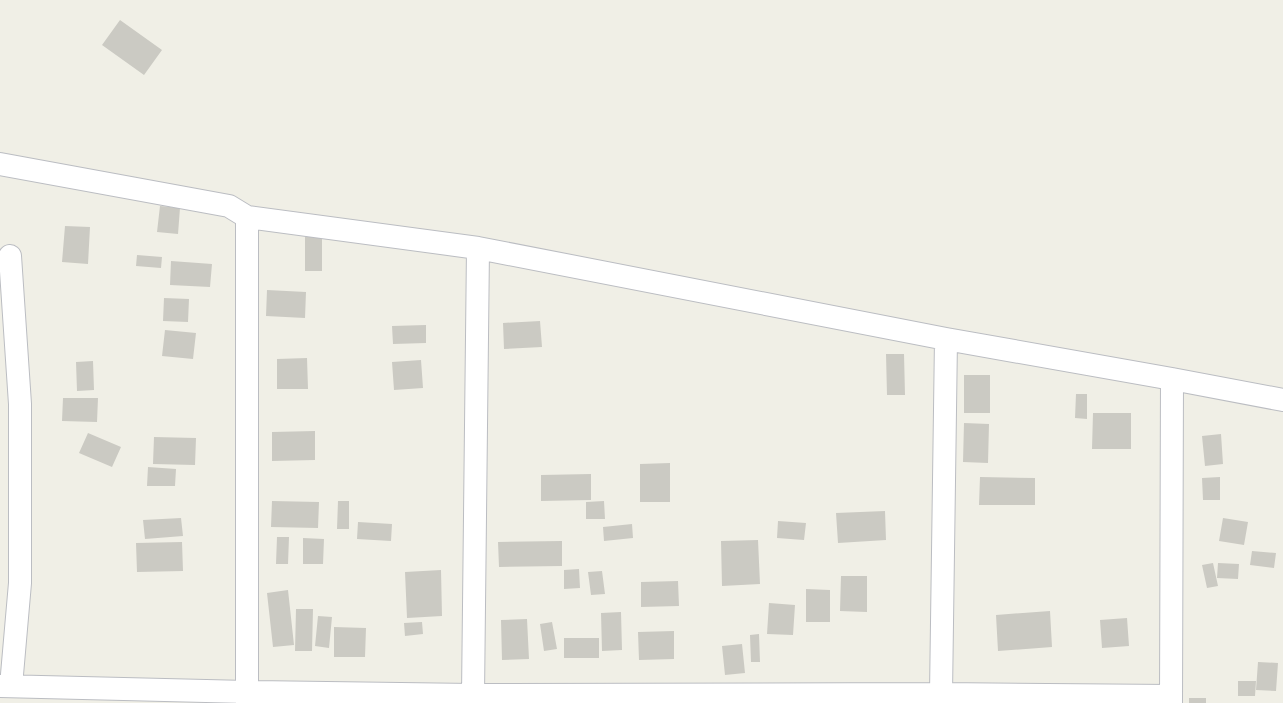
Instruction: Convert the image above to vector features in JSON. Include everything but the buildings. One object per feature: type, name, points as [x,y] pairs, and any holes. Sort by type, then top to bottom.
[{"type":"street","points":[[0,164],[229,206],[247,217],[478,248],[946,339],[1172,378],[1283,400]]},
{"type":"street","points":[[247,217],[247,698]]},
{"type":"street","points":[[473,695],[478,248]]},
{"type":"street","points":[[10,256],[20,404],[20,575],[6,686],[247,698],[473,695],[716,699],[940,694],[1171,699],[1172,378]]},
{"type":"street","points":[[940,694],[946,339]]}]
